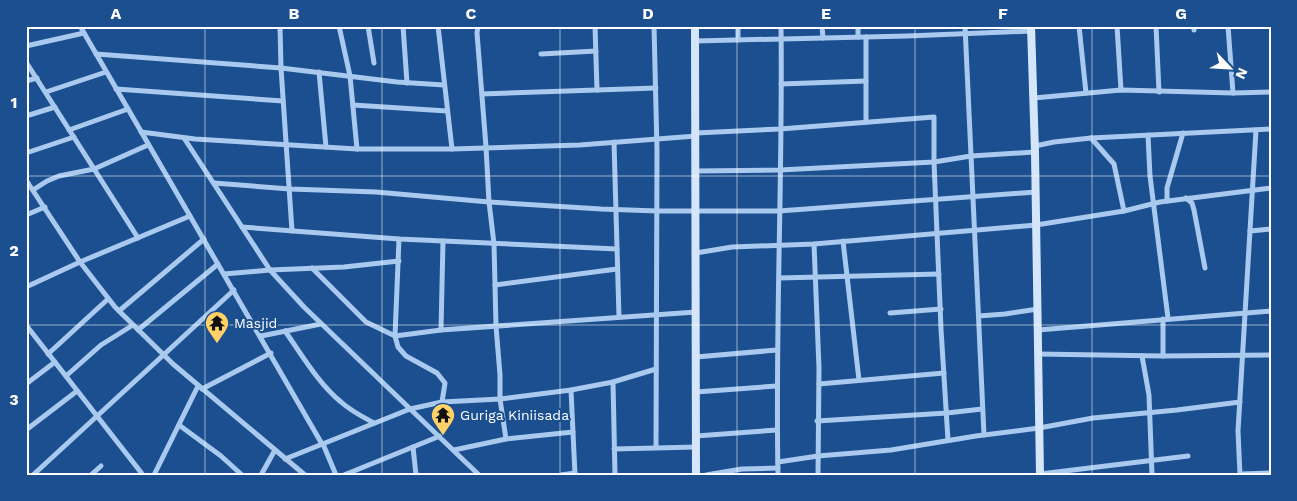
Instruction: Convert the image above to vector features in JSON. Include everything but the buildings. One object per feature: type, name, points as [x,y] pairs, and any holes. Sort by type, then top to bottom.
[{"type":"street","points":[[80,26],[323,444],[336,475]]},
{"type":"street","points":[[280,26],[292,231]]},
{"type":"street","points":[[339,26],[350,76],[357,149]]},
{"type":"street","points":[[368,26],[374,63]]},
{"type":"street","points":[[403,26],[407,83]]},
{"type":"street","points":[[438,26],[452,149]]},
{"type":"street","points":[[478,26],[489,202],[494,244],[500,399],[506,440]]},
{"type":"street","points":[[595,26],[597,90]]},
{"type":"street","points":[[654,26],[657,139],[656,447]]},
{"type":"street","points":[[694,26],[696,134],[696,475]]},
{"type":"street","points":[[738,26],[738,40]]},
{"type":"street","points":[[778,475],[776,386],[781,26]]},
{"type":"street","points":[[822,26],[823,38]]},
{"type":"street","points":[[858,26],[858,37]]},
{"type":"street","points":[[965,26],[984,435]]},
{"type":"street","points":[[1079,26],[1086,94]]},
{"type":"street","points":[[1117,26],[1121,90]]},
{"type":"street","points":[[1156,26],[1159,92]]},
{"type":"street","points":[[1228,26],[1233,93]]},
{"type":"street","points":[[695,40],[965,34],[1032,29],[1040,474],[1188,456]]},
{"type":"street","points":[[26,46],[84,34]]},
{"type":"street","points":[[866,37],[866,122]]},
{"type":"street","points":[[541,54],[596,51]]},
{"type":"street","points":[[96,54],[281,68],[407,83],[444,85]]},
{"type":"street","points":[[26,62],[138,238]]},
{"type":"street","points":[[46,92],[106,72]]},
{"type":"street","points":[[319,72],[326,147]]},
{"type":"street","points":[[26,82],[37,78]]},
{"type":"street","points":[[781,84],[866,81]]},
{"type":"street","points":[[482,94],[656,88]]},
{"type":"street","points":[[116,89],[283,101]]},
{"type":"street","points":[[1034,98],[1121,90],[1233,93],[1271,92]]},
{"type":"street","points":[[353,105],[447,111]]},
{"type":"street","points":[[26,116],[55,107]]},
{"type":"street","points":[[69,130],[128,109]]},
{"type":"street","points":[[141,132],[184,138],[357,149],[452,149],[571,145],[934,117],[934,162],[948,440]]},
{"type":"street","points":[[696,171],[780,170],[934,162],[1035,149],[1054,142],[1091,138],[1271,129]]},
{"type":"street","points":[[1256,130],[1238,431],[1240,474],[1271,473]]},
{"type":"street","points":[[1167,201],[1167,188],[1183,133]]},
{"type":"street","points":[[1148,135],[1150,176],[1165,318],[1163,356]]},
{"type":"street","points":[[26,153],[74,138]]},
{"type":"street","points":[[184,138],[270,270],[321,324],[479,475]]},
{"type":"street","points":[[1091,138],[1114,164],[1124,211]]},
{"type":"street","points":[[614,142],[619,317]]},
{"type":"street","points":[[33,190],[59,176],[94,169],[148,145]]},
{"type":"street","points":[[26,180],[80,262],[119,311],[200,387],[305,475]]},
{"type":"street","points":[[214,184],[376,192],[489,202],[615,209],[696,211],[779,211],[1036,192]]},
{"type":"street","points":[[696,253],[732,247],[843,242],[1036,225],[1124,211],[1186,198],[1271,188]]},
{"type":"street","points":[[1186,198],[1192,203],[1194,210],[1205,268]]},
{"type":"street","points":[[26,215],[45,207]]},
{"type":"street","points":[[26,287],[190,216]]},
{"type":"street","points":[[242,227],[399,239],[617,249]]},
{"type":"street","points":[[1250,231],[1271,229]]},
{"type":"street","points":[[119,311],[204,239]]},
{"type":"street","points":[[399,239],[395,336],[398,347],[406,356],[437,372],[444,383],[442,402]]},
{"type":"street","points":[[441,330],[443,241]]},
{"type":"street","points":[[843,242],[859,380]]},
{"type":"street","points":[[814,244],[819,384],[817,420],[818,475]]},
{"type":"street","points":[[224,274],[344,267],[399,260]]},
{"type":"street","points":[[66,376],[101,345],[136,328],[218,264]]},
{"type":"street","points":[[312,268],[366,322],[395,336],[441,330],[696,312]]},
{"type":"street","points":[[495,285],[617,269]]},
{"type":"street","points":[[779,278],[939,274]]},
{"type":"street","points":[[33,475],[234,290]]},
{"type":"street","points":[[48,354],[108,299]]},
{"type":"street","points":[[890,313],[941,309]]},
{"type":"street","points":[[979,316],[1038,309]]},
{"type":"street","points":[[1038,330],[1165,318],[1271,311]]},
{"type":"street","points":[[261,336],[321,324]]},
{"type":"street","points":[[26,325],[143,475]]},
{"type":"street","points":[[285,331],[314,373],[339,401],[374,423]]},
{"type":"street","points":[[696,357],[777,350]]},
{"type":"street","points":[[154,475],[178,425],[200,387],[271,354]]},
{"type":"street","points":[[1038,354],[1142,356],[1271,355]]},
{"type":"street","points":[[1142,356],[1149,395],[1152,475]]},
{"type":"street","points":[[26,384],[55,362]]},
{"type":"street","points":[[285,459],[410,409],[442,402],[500,399],[571,390],[612,382],[656,369]]},
{"type":"street","points":[[819,384],[944,373]]},
{"type":"street","points":[[612,382],[615,475]]},
{"type":"street","points":[[696,392],[776,386]]},
{"type":"street","points":[[560,475],[575,474],[571,390]]},
{"type":"street","points":[[26,430],[77,391]]},
{"type":"street","points":[[778,462],[818,456],[891,450],[1093,418],[1240,402]]},
{"type":"street","points":[[817,420],[947,413],[982,409]]},
{"type":"street","points":[[178,425],[221,456],[242,475]]},
{"type":"street","points":[[696,436],[777,430]]},
{"type":"street","points":[[454,450],[506,440],[573,432]]},
{"type":"street","points":[[344,475],[440,436]]},
{"type":"street","points":[[614,449],[696,447]]},
{"type":"street","points":[[413,448],[416,475]]},
{"type":"street","points":[[261,475],[275,450]]},
{"type":"street","points":[[91,475],[100,466]]},
{"type":"street","points":[[706,475],[742,469],[778,468]]},
{"type":"place","name":"Masjid","points":[[217,344]]},
{"type":"place","name":"Guriga Kiniisada","points":[[443,436]]}]
